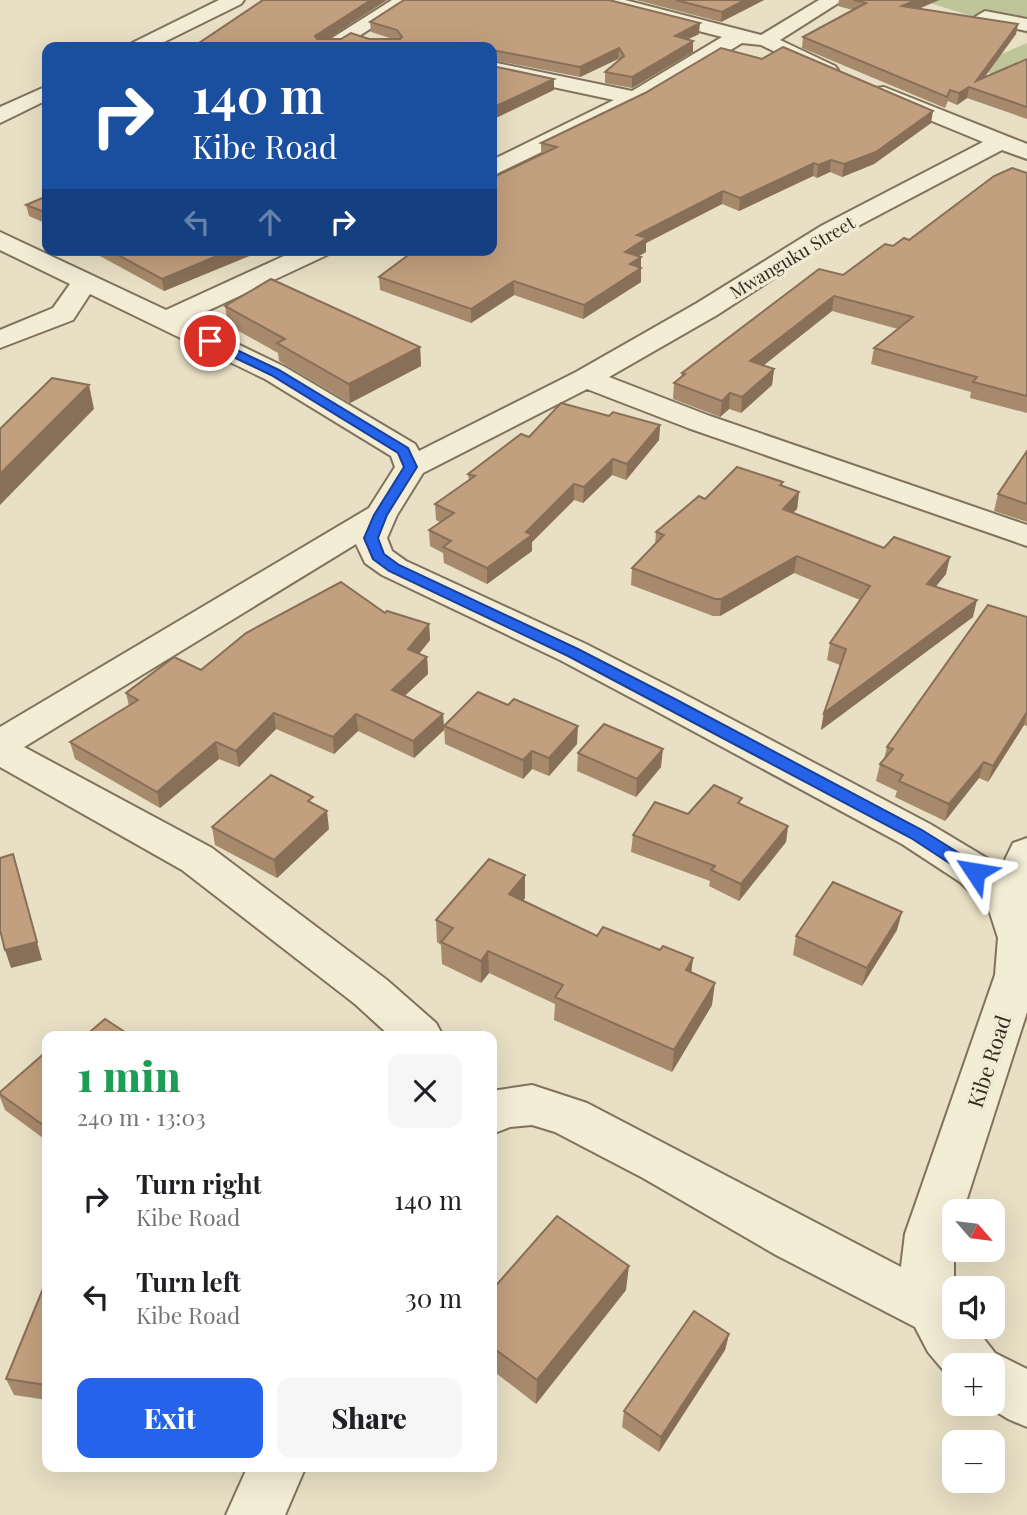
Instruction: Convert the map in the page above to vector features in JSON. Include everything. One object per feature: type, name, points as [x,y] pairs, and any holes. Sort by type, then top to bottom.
[{"type":"street","points":[[149,42],[234,0]]},
{"type":"street","points":[[338,42],[405,0]]},
{"type":"street","points":[[602,0],[769,42],[1027,152]]},
{"type":"street","points":[[769,42],[769,38],[778,31],[834,0]]},
{"type":"street","points":[[985,17],[1027,25]]},
{"type":"street","points":[[351,35],[373,42]]},
{"type":"street","points":[[497,167],[635,99],[739,36]]},
{"type":"street","points":[[497,69],[635,99]]},
{"type":"street","points":[[0,116],[42,94]]},
{"type":"street","points":[[20,105],[42,104]]},
{"type":"street","name":"Mwanguku Street","points":[[411,467],[586,378],[707,309],[830,232],[1000,142]]},
{"type":"street","points":[[0,240],[275,373],[352,417],[404,451],[411,467]]},
{"type":"street","points":[[167,320],[305,256]]},
{"type":"street","points":[[0,340],[63,314],[86,281]]},
{"type":"street","points":[[586,378],[699,422],[1027,536]]},
{"type":"street","name":"Kibe Road","points":[[411,467],[381,515],[371,538],[377,556],[394,568],[573,652],[916,834],[975,872],[1008,902],[1020,938],[1017,975],[930,1234],[924,1270],[932,1309],[945,1335],[961,1353]]},
{"type":"street","points":[[0,744],[381,515]]},
{"type":"street","points":[[0,750],[197,859],[371,992],[414,1031]]},
{"type":"street","points":[[1008,902],[1027,853]]},
{"type":"street","points":[[497,1108],[532,1105],[570,1117],[660,1163],[794,1239],[932,1309]]},
{"type":"street","points":[[1005,1386],[1027,1399]]},
{"type":"street","points":[[255,1515],[275,1472]]},
{"type":"green space","points":[[921,0],[1027,0],[1027,34]]},
{"type":"green space","points":[[1027,43],[1027,90],[974,66]]},
{"type":"building","points":[[263,0],[371,0],[315,36],[317,39],[341,39],[351,33],[369,39],[400,39],[402,37],[397,30],[370,22],[404,0],[609,0],[700,23],[675,36],[693,41],[632,77],[605,72],[624,56],[619,48],[580,67],[497,51],[497,42],[200,42]]},
{"type":"building","points":[[676,0],[745,0],[722,12]]},
{"type":"building","points":[[854,0],[916,0],[902,6],[1018,24],[976,81],[1027,59],[1027,107],[969,87],[959,93],[950,90],[947,97],[803,37],[866,3]]},
{"type":"building","points":[[783,47],[933,111],[876,152],[844,164],[831,160],[818,165],[814,163],[740,198],[723,191],[637,235],[647,238],[625,252],[641,257],[630,264],[641,268],[584,305],[514,281],[471,309],[379,277],[407,256],[497,256],[497,176],[557,147],[541,143],[645,93],[721,48],[762,59]]},
{"type":"building","points":[[497,67],[554,79],[497,106]]},
{"type":"building","points":[[1012,168],[1027,173],[1027,396],[973,382],[977,377],[874,348],[913,317],[834,296],[750,361],[774,369],[742,397],[730,393],[722,401],[674,383],[685,374],[682,373],[819,269],[843,275],[885,244],[893,246],[904,238],[909,240],[994,176]]},
{"type":"building","points":[[42,198],[42,211],[26,205]]},
{"type":"building","points":[[120,256],[217,256],[162,279]]},
{"type":"building","points":[[271,279],[420,347],[349,384],[277,343],[285,339],[225,306]]},
{"type":"building","points":[[52,378],[89,385],[0,474],[0,429]]},
{"type":"building","points":[[561,403],[609,416],[613,412],[660,425],[627,464],[613,459],[584,487],[574,484],[526,532],[532,535],[487,568],[443,547],[451,541],[429,530],[454,513],[435,504],[475,476],[468,474],[521,434],[529,437]]},
{"type":"building","points":[[1027,451],[1027,504],[998,494]]},
{"type":"building","points":[[737,467],[783,482],[780,485],[799,492],[783,509],[884,548],[894,537],[950,557],[927,584],[977,600],[824,713],[846,649],[830,643],[870,586],[797,556],[721,599],[715,599],[632,568],[664,535],[656,532],[699,496],[705,499]]},
{"type":"building","points":[[341,582],[385,613],[387,611],[429,624],[408,649],[427,657],[392,690],[443,714],[413,741],[356,714],[333,737],[274,713],[236,751],[216,742],[157,792],[70,742],[138,700],[126,693],[174,657],[201,670],[246,633]]},
{"type":"building","points":[[988,605],[1027,617],[1027,712],[993,766],[984,762],[949,804],[899,781],[903,775],[880,764],[893,749],[887,747]]},
{"type":"building","points":[[478,692],[508,705],[514,699],[578,726],[549,758],[532,751],[523,760],[444,726]]},
{"type":"building","points":[[604,724],[663,749],[637,779],[578,753]]},
{"type":"building","points":[[271,775],[313,797],[308,801],[327,811],[274,860],[212,827]]},
{"type":"building","points":[[714,785],[742,798],[738,803],[788,826],[741,884],[711,870],[715,866],[633,835],[655,802],[688,814]]},
{"type":"building","points":[[13,854],[37,942],[5,950],[0,930],[0,858]]},
{"type":"building","points":[[489,859],[525,875],[509,894],[597,936],[603,927],[660,950],[663,946],[693,958],[686,970],[715,983],[674,1050],[555,997],[563,985],[488,951],[481,961],[441,942],[453,928],[436,920]]},
{"type":"building","points":[[833,882],[902,912],[867,968],[796,936]]},
{"type":"building","points":[[105,1019],[123,1031],[91,1031]]},
{"type":"building","points":[[42,1055],[42,1124],[0,1092]]},
{"type":"building","points":[[557,1216],[629,1266],[537,1380],[497,1351],[497,1284]]},
{"type":"building","points":[[42,1291],[42,1384],[6,1379]]},
{"type":"building","points":[[694,1311],[729,1334],[661,1437],[624,1411]]},
{"type":"route","points":[[210,341],[275,373],[352,417],[404,451],[411,467],[381,515],[371,538],[377,556],[394,568],[573,652],[667,701],[916,834],[975,872]]}]
